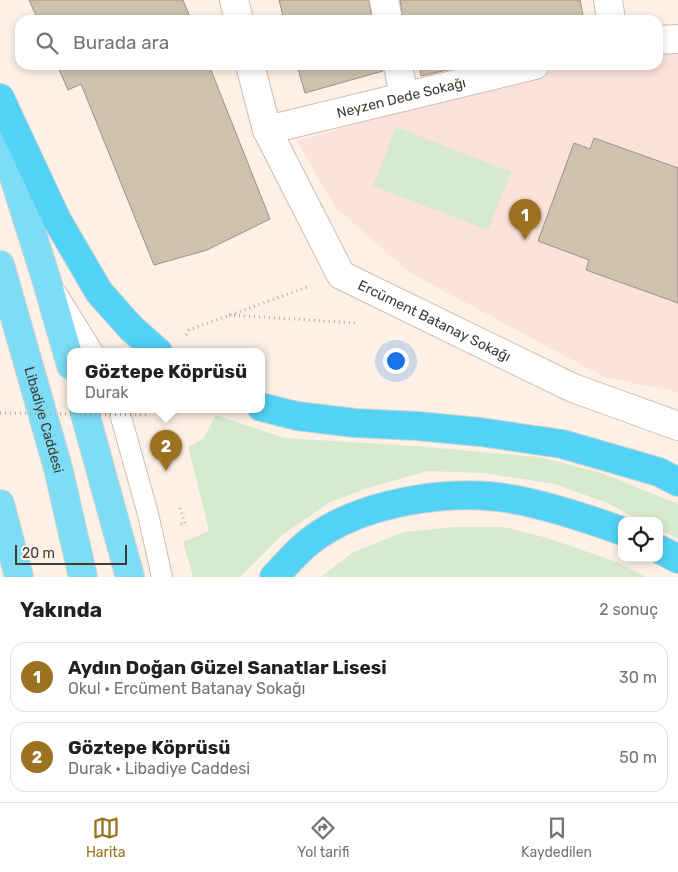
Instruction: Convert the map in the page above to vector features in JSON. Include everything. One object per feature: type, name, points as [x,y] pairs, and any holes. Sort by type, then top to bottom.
[{"type":"highway","points":[[0,98],[56,220],[99,292],[131,328],[154,348]]},
{"type":"highway","points":[[265,408],[297,416],[355,423],[480,432],[562,444],[659,472],[678,482]]},
{"type":"highway","points":[[274,577],[309,542],[348,518],[393,503],[460,495],[511,499],[582,516],[618,530]]},
{"type":"highway","points":[[663,551],[678,559]]},
{"type":"main road","points":[[0,133],[67,351]]},
{"type":"main road","name":"Libadiye Caddesi","points":[[0,265],[58,468],[83,577]]},
{"type":"main road","points":[[85,413],[130,577]]},
{"type":"main road","points":[[0,504],[18,577]]},
{"type":"street","points":[[234,0],[238,15]]},
{"type":"street","points":[[384,0],[387,15]]},
{"type":"street","points":[[608,0],[610,15]]},
{"type":"street","points":[[663,40],[678,38]]},
{"type":"street","name":"Ercüment Batanay Sokağı","points":[[251,70],[266,130],[341,275],[573,388],[678,426]]},
{"type":"street","points":[[399,70],[404,97]]},
{"type":"street","name":"Neyzen Dede Sokağı","points":[[266,130],[515,70]]},
{"type":"lane","points":[[45,275],[91,348]]},
{"type":"lane","points":[[120,413],[148,514],[162,577]]},
{"type":"path","points":[[185,337],[189,330],[341,275]]},
{"type":"path","points":[[0,413],[150,415]]},
{"type":"shaded area","points":[[678,48],[678,392],[604,377],[409,272],[335,207],[297,141],[554,70],[663,70],[663,49]]},
{"type":"green space","points":[[396,127],[511,172],[488,230],[373,186]]},
{"type":"green space","points":[[216,415],[284,438],[416,446],[539,457],[602,473],[678,504],[678,539],[663,532],[663,517],[633,517],[607,503],[555,484],[483,473],[428,471],[371,487],[330,502],[281,536],[240,577],[193,577],[183,542],[209,531],[188,447],[203,439]]},
{"type":"green space","points":[[455,527],[504,527],[547,538],[617,562],[646,577],[321,577],[352,553],[403,532]]},
{"type":"building","points":[[29,0],[183,0],[189,15],[36,15]]},
{"type":"building","points":[[279,0],[369,0],[371,15],[283,15]]},
{"type":"building","points":[[400,0],[580,0],[583,15],[402,15]]},
{"type":"building","points":[[59,70],[211,70],[270,219],[207,250],[154,265],[81,84],[68,90]]},
{"type":"building","points":[[298,70],[383,70],[383,71],[305,93]]},
{"type":"building","points":[[420,70],[447,70],[421,76]]},
{"type":"building","points":[[594,138],[678,168],[678,303],[586,270],[589,260],[538,241],[574,143],[590,149]]},
{"type":"place","name":"Aydın Doğan Güzel Sanatlar Lisesi","points":[[525,240]]},
{"type":"place","name":"Göztepe Köprüsü","points":[[166,471]]}]
